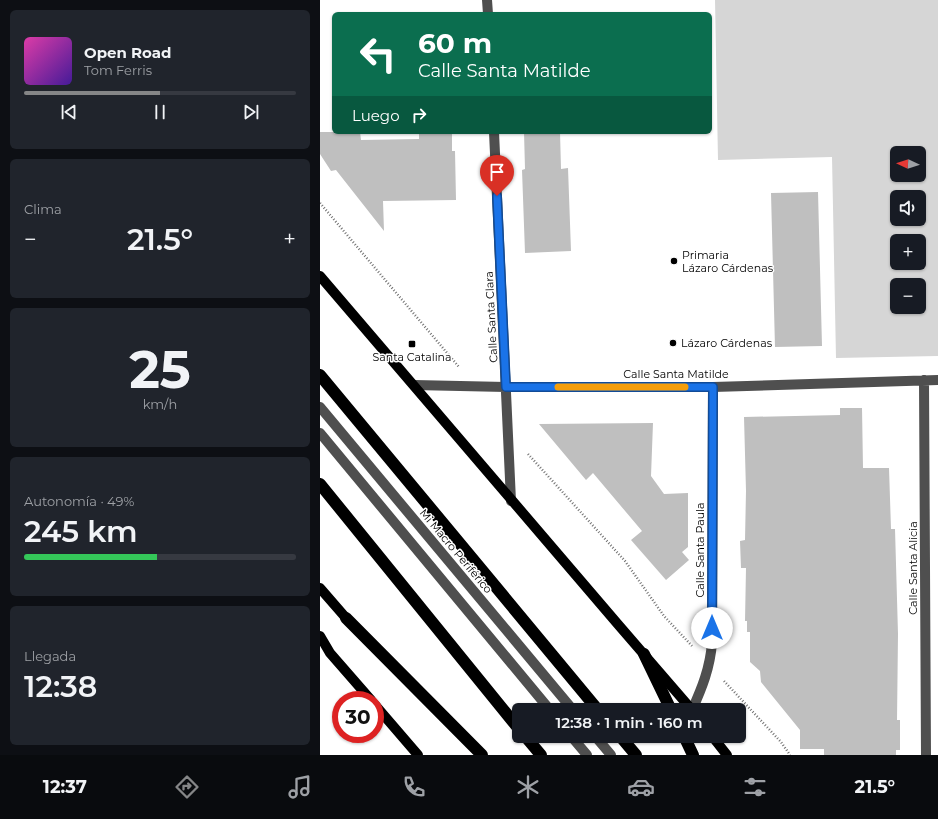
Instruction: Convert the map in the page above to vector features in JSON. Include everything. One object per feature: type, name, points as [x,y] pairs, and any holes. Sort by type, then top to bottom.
[{"type":"highway","points":[[320,375],[592,703]]},
{"type":"highway","points":[[320,484],[512,719]]},
{"type":"highway","points":[[346,618],[482,755]]},
{"type":"highway","points":[[644,654],[668,703]]},
{"type":"highway","points":[[531,743],[540,755]]},
{"type":"highway","points":[[626,743],[636,755]]},
{"type":"highway","points":[[688,743],[694,755]]},
{"type":"main road","points":[[320,276],[511,501],[686,703]]},
{"type":"main road","points":[[320,588],[346,618]]},
{"type":"main road","points":[[320,636],[330,653],[363,691]]},
{"type":"main road","points":[[384,715],[418,755]]},
{"type":"main road","points":[[718,743],[727,755]]},
{"type":"street","points":[[487,0],[488,12]]},
{"type":"street","name":"Calle Santa Clara","points":[[494,134],[511,501]]},
{"type":"street","name":"Calle Santa Alicia","points":[[924,380],[926,755]]},
{"type":"street","name":"Calle Santa Matilde","points":[[414,385],[506,387],[713,387],[938,380]]},
{"type":"street","name":"Calle Santa Paula","points":[[695,703],[705,679],[712,643],[713,387]]},
{"type":"street","name":"Mi Macro Periférico","points":[[320,407],[567,703]]},
{"type":"street","points":[[320,433],[544,703]]},
{"type":"street","points":[[577,743],[587,755]]},
{"type":"street","points":[[601,743],[611,755]]},
{"type":"path","points":[[320,203],[474,386]]},
{"type":"path","points":[[508,429],[530,456],[625,561],[664,616],[781,742],[790,755]]},
{"type":"shaded area","points":[[715,0],[938,0],[938,356],[836,358],[832,157],[718,160]]},
{"type":"building","points":[[320,132],[332,132],[332,134],[360,134],[361,140],[419,139],[419,134],[452,134],[452,151],[455,151],[456,200],[383,201],[384,231],[336,170],[331,171],[320,154]]},
{"type":"building","points":[[524,134],[560,134],[561,169],[568,168],[571,251],[525,253],[522,170],[525,169]]},
{"type":"building","points":[[818,192],[822,346],[775,347],[771,193]]},
{"type":"building","points":[[840,408],[862,408],[863,468],[889,468],[891,529],[895,529],[898,634],[897,720],[900,720],[900,750],[896,750],[896,755],[824,755],[824,749],[800,749],[800,730],[761,682],[760,671],[750,662],[750,632],[747,632],[747,621],[745,621],[746,568],[741,568],[740,541],[745,540],[746,491],[744,417],[840,415]]},
{"type":"building","points":[[653,423],[651,476],[664,494],[688,493],[688,547],[682,552],[689,560],[666,580],[631,540],[642,531],[593,473],[586,480],[539,424]]},
{"type":"slow traffic","points":[[558,387],[685,387]]},
{"type":"place","name":"Primaria Lázaro Cárdenas","points":[[674,261]]},
{"type":"place","name":"Lázaro Cárdenas","points":[[673,343]]},
{"type":"place","name":"Santa Catalina","points":[[412,344]]},
{"type":"route","points":[[497,196],[506,387],[713,387],[712,628]]}]
